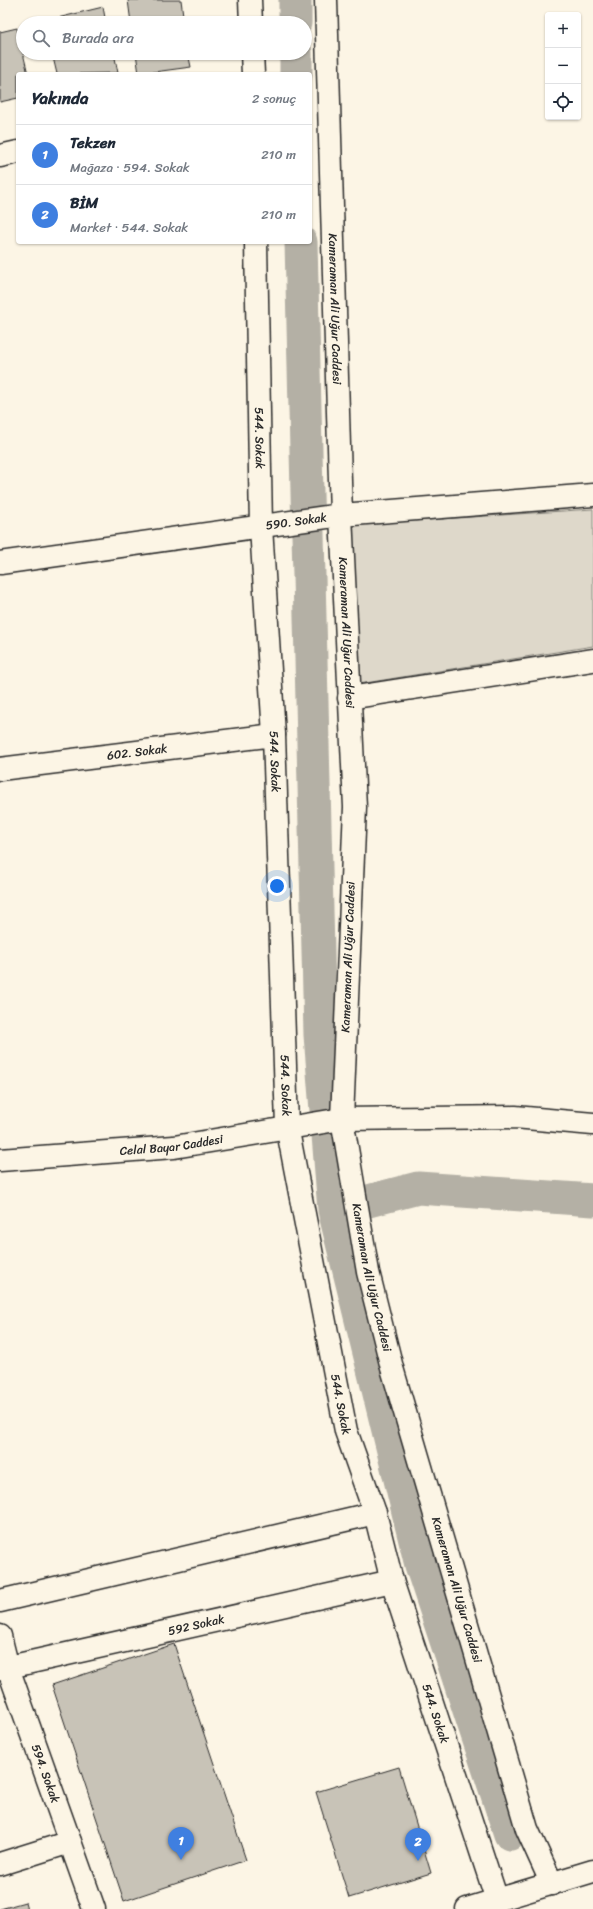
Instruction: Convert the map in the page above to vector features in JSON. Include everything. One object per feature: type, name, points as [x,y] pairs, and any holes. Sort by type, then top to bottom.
[{"type":"street","points":[[250,0],[251,16]]},
{"type":"street","name":"Kameraman Ali Uğur Caddesi","points":[[326,0],[341,515],[355,807],[342,1119],[368,1272],[392,1368],[526,1830],[552,1884]]},
{"type":"street","points":[[252,60],[253,72]]},
{"type":"street","points":[[0,156],[16,152]]},
{"type":"street","name":"544. Sokak","points":[[256,244],[261,527],[274,735],[287,1126],[346,1430],[375,1513],[392,1581],[497,1900]]},
{"type":"street","name":"590. Sokak","points":[[0,563],[341,515],[593,495]]},
{"type":"street","points":[[349,698],[593,660]]},
{"type":"street","name":"602. Sokak","points":[[0,768],[274,735]]},
{"type":"street","name":"Celal Bayar Caddesi","points":[[0,1160],[174,1147],[287,1126],[342,1119],[515,1117],[593,1124]]},
{"type":"street","points":[[0,1601],[375,1513]]},
{"type":"street","name":"592 Sokak","points":[[4,1669],[392,1581]]},
{"type":"street","name":"594. Sokak","points":[[0,1636],[4,1669],[94,1909]]},
{"type":"street","points":[[0,1864],[70,1842]]},
{"type":"street","points":[[467,1909],[593,1871]]},
{"type":"shaded area","points":[[593,509],[593,646],[359,684],[351,525]]},
{"type":"building","points":[[128,0],[181,0],[183,16],[130,16]]},
{"type":"building","points":[[103,7],[105,16],[66,16]]},
{"type":"building","points":[[16,28],[16,60],[25,60],[28,72],[16,72],[16,98],[0,102],[0,32]]},
{"type":"building","points":[[54,60],[115,60],[118,72],[57,72]]},
{"type":"building","points":[[137,60],[190,60],[191,67],[154,72],[139,72]]},
{"type":"building","points":[[174,1644],[246,1860],[124,1901],[52,1685]]},
{"type":"building","points":[[399,1767],[431,1873],[349,1898],[316,1792]]},
{"type":"building","points":[[25,1902],[27,1909],[0,1909]]},
{"type":"waterway","points":[[295,0],[295,16]]},
{"type":"waterway","points":[[296,60],[296,72]]},
{"type":"waterway","points":[[301,244],[320,1035],[334,1210],[421,1565],[510,1834]]},
{"type":"waterway","points":[[334,1210],[418,1188],[593,1200]]},
{"type":"place","name":"Tekzen","points":[[181,1860]]},
{"type":"place","name":"BİM","points":[[418,1861]]}]
